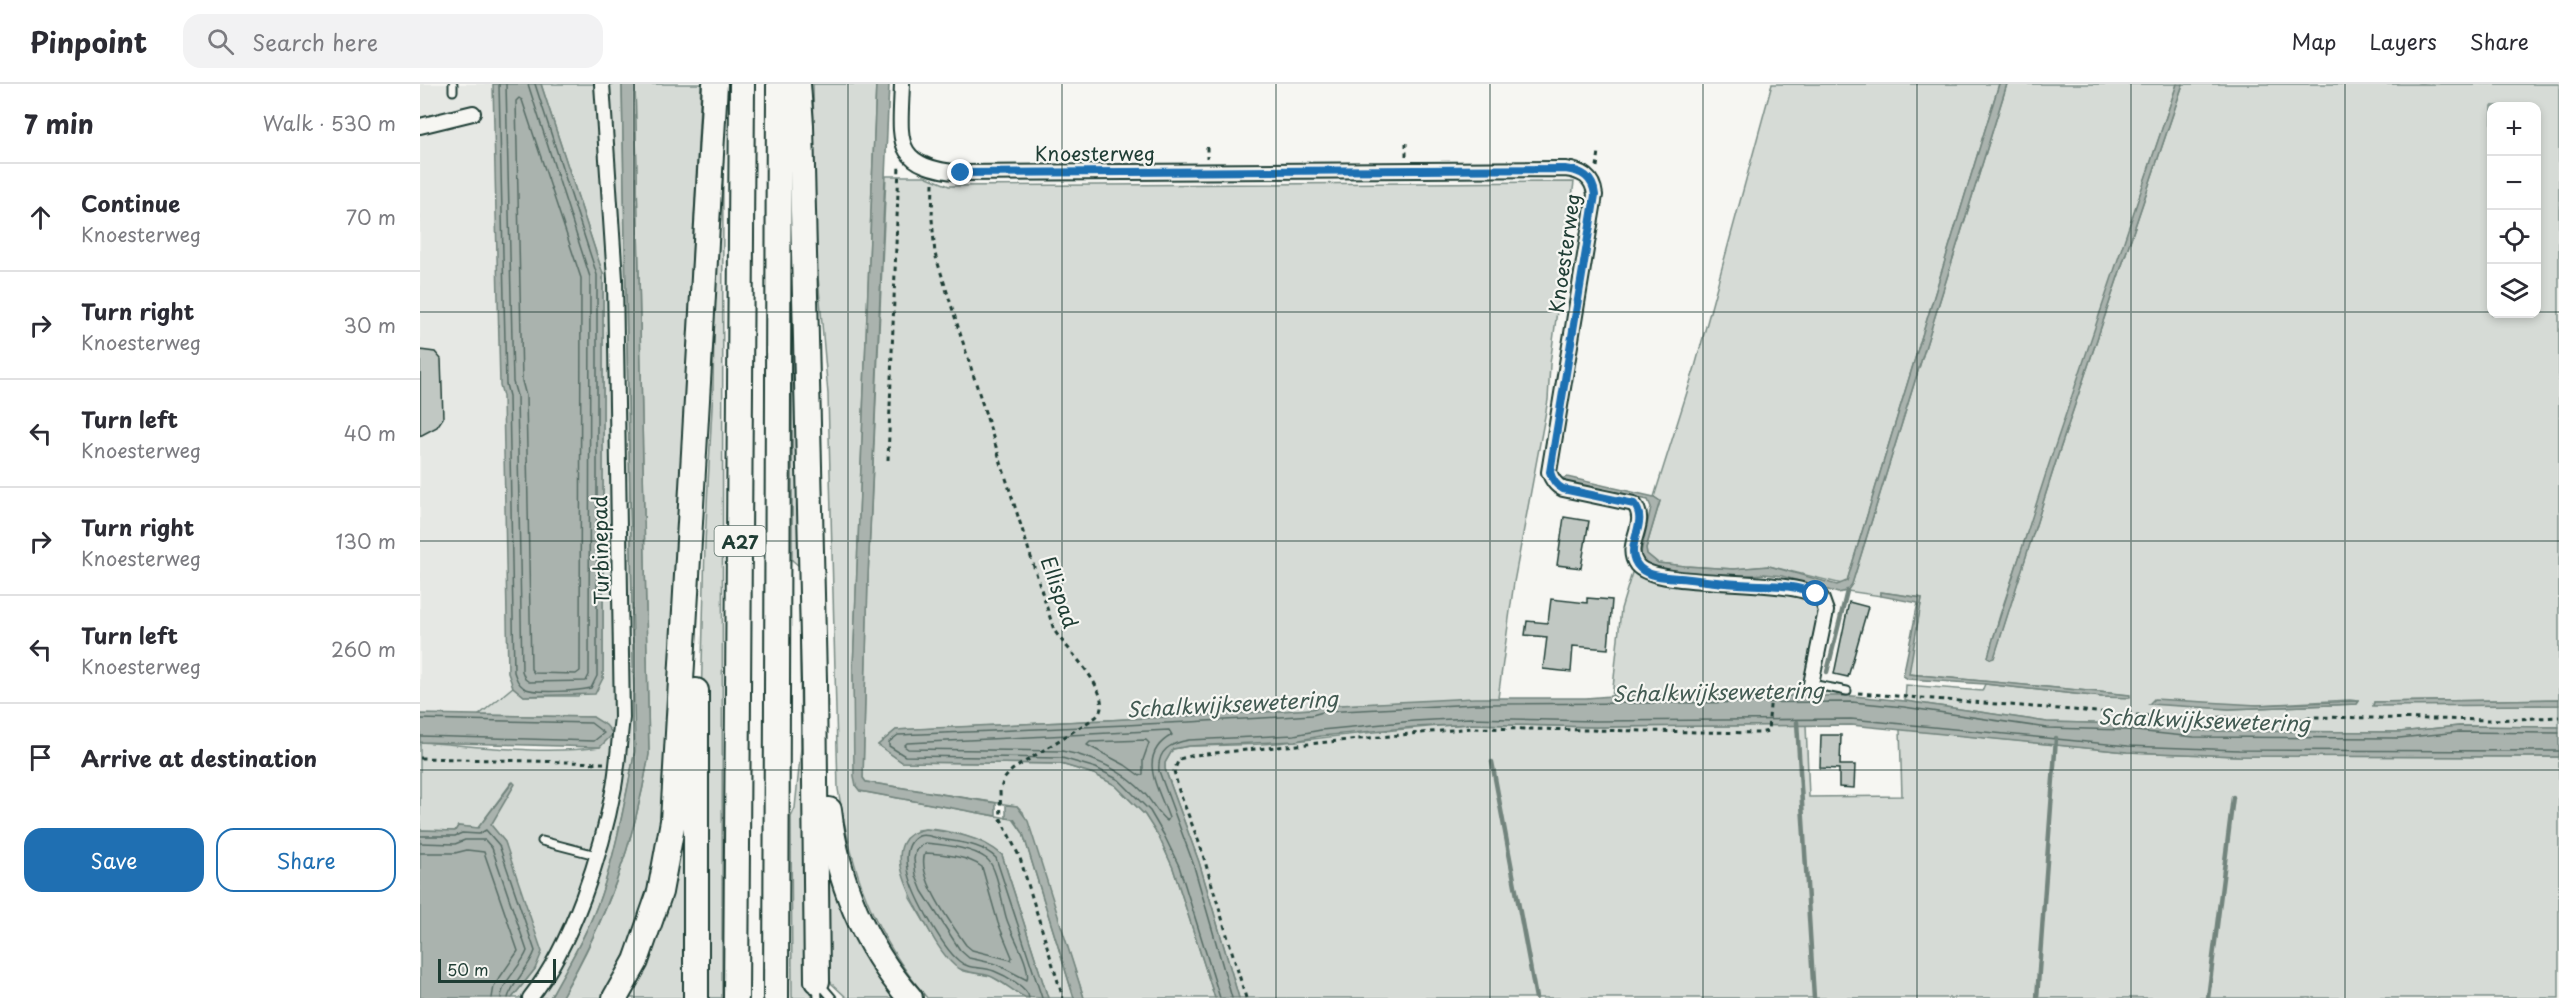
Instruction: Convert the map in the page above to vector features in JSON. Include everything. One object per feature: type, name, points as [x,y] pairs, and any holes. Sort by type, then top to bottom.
[{"type":"highway","name":"A27","points":[[615,998],[636,961],[660,892],[674,821],[715,84]]},
{"type":"highway","name":"A27","points":[[736,998],[742,84]]},
{"type":"highway","name":"A27","points":[[776,998],[779,84]]},
{"type":"highway","points":[[798,84],[801,124],[822,992]]},
{"type":"highway","name":"A27","points":[[691,529],[697,655],[696,998]]},
{"type":"highway","points":[[814,680],[832,834],[847,892],[868,939],[894,980],[910,998]]},
{"type":"street","name":"Turbinepad","points":[[530,998],[545,979],[585,892],[614,787],[622,718],[615,279],[602,84]]},
{"type":"street","points":[[900,135],[902,84]]},
{"type":"street","points":[[420,126],[473,112]]},
{"type":"street","name":"Knoesterweg","points":[[900,135],[904,148],[911,158],[922,165],[961,173],[1565,169],[1584,174],[1592,182],[1595,195],[1551,477],[1563,489],[1634,504],[1639,512],[1640,520],[1633,544],[1633,557],[1644,572],[1661,576],[1791,587],[1821,597],[1826,610],[1812,684]]},
{"type":"lane","points":[[1812,684],[1847,691]]},
{"type":"lane","points":[[542,841],[596,855]]},
{"type":"path","points":[[888,460],[900,135]]},
{"type":"path","name":"Ellispad","points":[[934,169],[932,219],[935,254],[1054,630],[1101,694],[1102,707],[1096,717],[1015,768],[1005,779],[1000,791],[1001,819],[1020,858],[1063,998]]},
{"type":"path","points":[[1246,998],[1200,845],[1179,791],[1174,771],[1179,759],[1195,755],[1472,728],[1759,733],[1768,731],[1770,727],[1771,694],[1774,692],[1806,693],[1812,684]]},
{"type":"path","points":[[1847,691],[1902,698],[2198,720],[2224,717],[2272,723],[2315,717],[2491,720],[2559,717]]},
{"type":"path","points":[[420,758],[617,764]]},
{"type":"shaded area","points":[[420,84],[493,84],[500,385],[503,396],[508,673],[513,687],[479,715],[420,714]]},
{"type":"shaded area","points":[[541,84],[622,84],[635,751],[612,859],[601,895],[584,935],[550,998],[512,998],[535,969],[505,842],[491,825],[512,782],[478,828],[458,826],[455,831],[420,830],[420,742],[533,750],[600,747],[593,717],[479,715],[513,687],[524,696],[578,696],[603,678],[603,274]]},
{"type":"shaded area","points":[[635,84],[701,84],[666,761],[660,827],[652,877],[644,906],[628,947],[602,998],[561,998],[592,939],[617,880],[635,819],[649,754]]},
{"type":"shaded area","points":[[723,84],[722,998],[702,998],[700,746],[705,543],[713,388],[717,164]]},
{"type":"shaded area","points":[[813,84],[876,84],[853,670],[856,786],[860,791],[1013,819],[1023,833],[1074,998],[1048,998],[1002,855],[973,839],[927,829],[917,830],[910,898],[934,938],[955,965],[963,971],[991,976],[1027,998],[927,998],[908,974],[878,925],[850,848],[838,789],[828,394],[816,253]]},
{"type":"shaded area","points":[[1772,84],[1999,84],[1847,581],[1842,584],[1769,566],[1734,569],[1658,563],[1647,554],[1646,548],[1660,501],[1654,497],[1695,367]]},
{"type":"shaded area","points":[[2007,84],[2177,84],[1988,657],[1994,657],[2058,455],[2183,84],[2559,84],[2559,699],[2374,702],[2373,705],[2559,705],[2559,727],[2459,726],[2399,732],[2195,731],[2127,724],[2047,722],[1905,701],[1906,685],[1982,691],[1985,684],[2102,697],[2130,697],[2129,695],[1908,674],[1922,598],[1881,592],[1881,596],[1847,591],[1852,584]],"holes":[[[2359,701],[2357,704],[2229,709],[2150,703],[2257,705]]]},
{"type":"shaded area","points":[[793,130],[812,845],[812,998],[792,998],[791,817],[795,808],[801,748],[799,566],[792,560]]},
{"type":"shaded area","points":[[886,176],[925,176],[949,186],[1574,182],[1550,364],[1548,400],[1514,582],[1498,698],[896,730],[878,745],[902,762],[1061,764],[1094,774],[1115,785],[1145,815],[1159,837],[1173,868],[1215,998],[1084,998],[1023,812],[1017,806],[866,782],[863,778],[868,577]]},
{"type":"shaded area","points":[[1634,566],[1764,586],[1817,600],[1821,613],[1804,690],[1836,693],[1838,697],[1624,695],[1612,698],[1621,609]]},
{"type":"shaded area","points":[[1471,724],[1596,727],[1806,725],[1809,797],[1902,796],[1900,729],[2127,752],[2239,756],[2559,757],[2559,998],[1239,998],[1199,862],[1165,769],[1165,763],[1173,749],[1189,746],[1269,744]]},
{"type":"shaded area","points":[[682,734],[689,998],[621,998],[634,977]]},
{"type":"shaded area","points":[[827,839],[903,998],[847,998],[832,984],[825,973]]},
{"type":"water","points":[[493,84],[541,84],[603,274],[603,678],[595,694],[524,696],[513,687],[508,673],[503,396],[500,385]]},
{"type":"water","points":[[622,84],[635,84],[649,754],[627,850],[605,910],[561,998],[550,998],[584,935],[601,895],[616,841],[635,751]]},
{"type":"water","points":[[876,84],[889,84],[868,577],[863,778],[866,782],[996,803],[996,816],[860,791],[856,786],[854,776],[853,670]]},
{"type":"water","points":[[1999,84],[2007,84],[1852,584],[1847,591],[1838,593],[1782,576],[1764,574],[1723,577],[1655,568],[1644,564],[1640,557],[1651,507],[1648,500],[1563,482],[1561,479],[1567,477],[1654,497],[1660,501],[1646,548],[1647,554],[1658,563],[1734,569],[1769,566],[1837,585],[1847,581]]},
{"type":"water","points":[[2177,84],[2183,84],[2058,455],[1994,658],[1991,659],[1988,657],[1993,639],[2049,464]]},
{"type":"water","points":[[1881,592],[1922,598],[1909,674],[2130,695],[2130,698],[1908,679],[1903,676],[1918,603],[1881,596]]},
{"type":"water","points":[[1624,695],[1853,696],[1905,701],[2047,722],[2127,724],[2195,731],[2399,732],[2459,726],[2559,727],[2559,757],[2239,756],[2127,752],[1851,725],[1596,727],[1471,724],[1321,736],[1295,741],[1189,746],[1173,749],[1165,763],[1165,769],[1199,862],[1239,998],[1215,998],[1173,868],[1159,837],[1145,815],[1115,785],[1094,774],[1061,764],[902,762],[878,745],[896,730],[1208,715],[1474,698],[1586,698]]},
{"type":"water","points":[[2154,699],[2257,705],[2359,701],[2357,704],[2229,709],[2149,704]]},
{"type":"water","points":[[2559,699],[2559,705],[2373,706],[2374,702]]},
{"type":"water","points":[[420,714],[593,717],[606,725],[613,734],[600,747],[420,742]]},
{"type":"water","points":[[513,782],[515,784],[491,825],[505,842],[542,952],[535,969],[512,998],[420,998],[420,830],[455,831],[458,826],[478,828]]},
{"type":"water","points":[[1006,805],[1017,806],[1028,821],[1084,998],[1074,998],[1023,833],[1014,819],[1006,818]]},
{"type":"water","points":[[925,829],[975,839],[1002,855],[1048,998],[1025,997],[990,976],[959,969],[950,962],[930,933],[912,898],[902,869],[900,856],[903,844],[911,835]]},
{"type":"building","points":[[420,350],[435,352],[441,359],[443,418],[437,427],[420,436]]},
{"type":"building","points":[[1564,517],[1589,521],[1581,568],[1557,565]]},
{"type":"building","points":[[1587,598],[1612,600],[1608,649],[1573,646],[1571,672],[1543,669],[1547,637],[1525,635],[1527,621],[1548,623],[1551,599],[1587,603]]},
{"type":"building","points":[[1849,602],[1868,607],[1848,677],[1834,674]]},
{"type":"building","points":[[1821,735],[1841,735],[1840,765],[1855,765],[1854,788],[1839,787],[1839,769],[1820,768]]},
{"type":"waterway","name":"Schalkwijksewetering","points":[[1827,672],[1847,591]]},
{"type":"waterway","points":[[1797,722],[1814,998]]},
{"type":"waterway","points":[[2037,998],[2056,738]]},
{"type":"waterway","points":[[1492,762],[1536,998]]},
{"type":"waterway","points":[[2208,998],[2233,797]]},
{"type":"route","points":[[961,173],[1565,169],[1584,174],[1592,182],[1595,195],[1551,477],[1563,489],[1634,504],[1639,512],[1640,520],[1633,544],[1633,557],[1644,572],[1661,576],[1740,584],[1771,584],[1816,594]]}]
